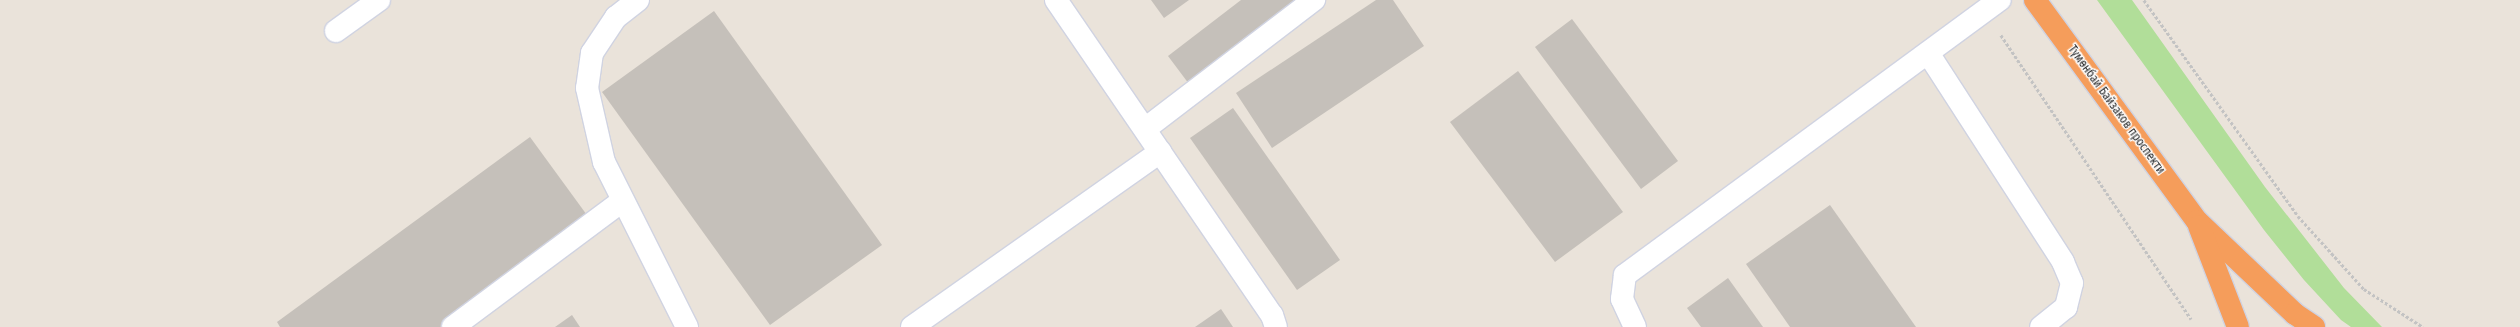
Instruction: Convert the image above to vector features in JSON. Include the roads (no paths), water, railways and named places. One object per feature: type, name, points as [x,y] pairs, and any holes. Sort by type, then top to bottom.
[{"type":"highway","name":"Түмөнбай Байзаков проспекти","points":[[2035,0],[2197,221],[2295,314],[2314,327]]},
{"type":"highway","name":"Түмөнбай Байзаков проспекти","points":[[2197,221],[2238,327]]},
{"type":"street","points":[[336,30],[379,0]]},
{"type":"street","points":[[638,0],[616,17],[592,53],[586,88],[604,162],[622,201],[687,327]]},
{"type":"street","points":[[1056,0],[1274,321]]},
{"type":"street","points":[[1145,129],[1314,0]]},
{"type":"street","points":[[1635,327],[1622,299],[1625,275],[1993,5]]},
{"type":"street","points":[[1928,53],[2063,262],[2072,283],[2066,307],[2041,327]]},
{"type":"street","points":[[912,327],[1160,152]]},
{"type":"street","points":[[453,327],[622,201]]}]
